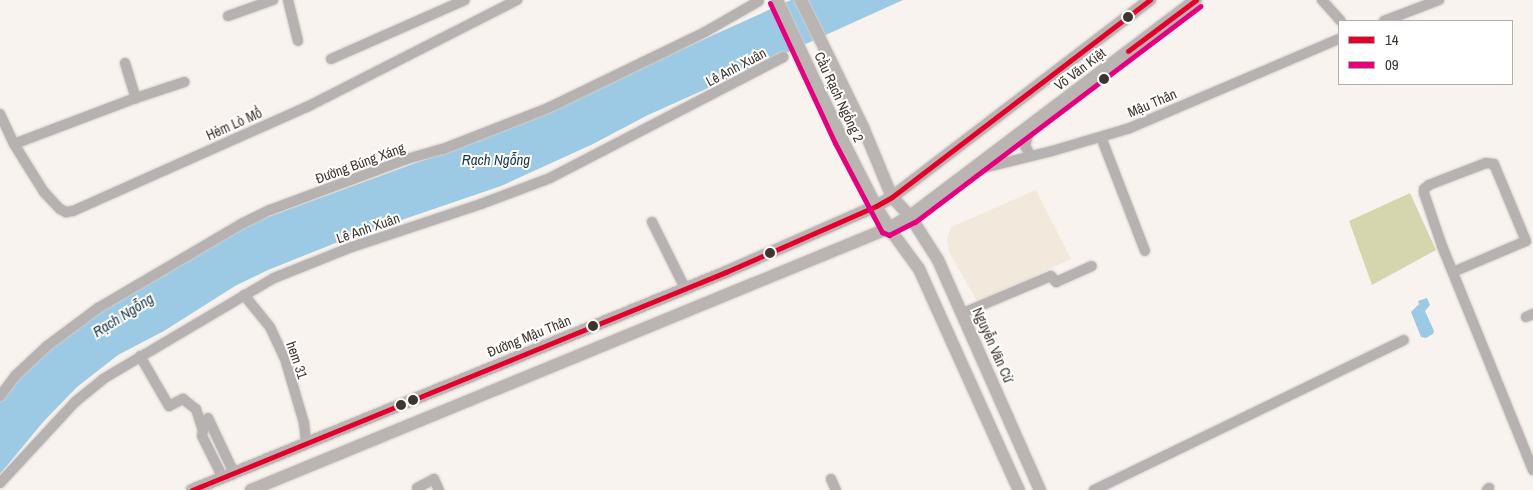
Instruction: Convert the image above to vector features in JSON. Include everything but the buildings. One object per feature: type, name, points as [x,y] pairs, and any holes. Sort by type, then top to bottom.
[{"type":"main road","name":"Cầu Rạch Ngổng 2","points":[[777,0],[842,139],[889,228]]},
{"type":"main road","name":"Cầu Rạch Ngổng 2","points":[[801,0],[863,127],[892,197]]},
{"type":"main road","name":"Võ Văn Kiệt","points":[[876,206],[892,197],[1150,0]]},
{"type":"main road","name":"Võ Văn Kiệt","points":[[889,228],[910,216],[1196,0]]},
{"type":"main road","name":"Nguyễn Văn Cừ","points":[[892,197],[910,216],[938,260],[1040,490]]},
{"type":"main road","name":"Đường Mậu Thân","points":[[192,490],[227,474],[685,288],[876,206]]},
{"type":"main road","points":[[251,490],[889,228],[919,269],[1018,490]]},
{"type":"main road","points":[[619,315],[628,334]]},
{"type":"street","points":[[228,16],[273,0]]},
{"type":"street","points":[[288,0],[298,41]]},
{"type":"street","points":[[331,59],[465,0]]},
{"type":"street","name":"Hẻm Lò Mổ","points":[[0,114],[14,144],[44,192],[60,209],[66,212],[73,211],[307,107],[517,0]]},
{"type":"street","points":[[1322,0],[1340,20]]},
{"type":"street","points":[[1387,20],[1439,0]]},
{"type":"street","name":"Đường Búng Xáng","points":[[0,396],[27,363],[79,322],[244,223],[270,210],[407,159],[443,149],[548,108],[705,32],[759,1]]},
{"type":"street","name":"Mậu Thân","points":[[968,171],[1031,156],[1130,128],[1338,39]]},
{"type":"street","name":"Lê Anh Xuân","points":[[0,483],[75,402],[103,379],[274,278],[352,247],[481,204],[550,178],[783,57]]},
{"type":"street","points":[[125,63],[136,98]]},
{"type":"street","points":[[14,144],[184,82]]},
{"type":"street","points":[[1031,124],[1025,146],[1031,156]]},
{"type":"street","points":[[1101,136],[1145,251]]},
{"type":"street","points":[[1453,272],[1526,242],[1494,164],[1486,163],[1430,185],[1424,190],[1442,246],[1533,470]]},
{"type":"street","points":[[652,222],[685,288]]},
{"type":"street","points":[[963,313],[1051,276],[1056,282],[1092,266]]},
{"type":"street","name":"hem 31","points":[[244,295],[270,327],[286,362],[304,423],[306,443]]},
{"type":"street","points":[[1094,490],[1404,340]]},
{"type":"street","points":[[140,356],[166,408],[183,399],[196,409],[203,430],[202,436],[227,474]]},
{"type":"street","points":[[208,418],[227,474]]},
{"type":"street","points":[[417,488],[434,479],[439,490]]},
{"type":"street","points":[[831,479],[836,490]]},
{"type":"shaded area","points":[[1036,190],[1071,259],[978,303],[949,252],[947,239],[951,227]]},
{"type":"green space","points":[[1410,193],[1436,250],[1372,285],[1349,221]]},
{"type":"water","name":"Rạch Ngỗng","points":[[791,0],[903,0],[646,116],[593,144],[501,186],[343,240],[268,270],[235,286],[164,331],[118,355],[77,387],[44,421],[0,474],[0,399],[24,370],[94,316],[251,223],[484,138]]},
{"type":"water","points":[[1427,298],[1430,305],[1425,311],[1434,331],[1433,334],[1426,338],[1421,337],[1411,312],[1419,304],[1418,301]]},
{"type":"transit line","name":"14","points":[[192,490],[726,272],[876,206],[892,197],[1150,0]]},
{"type":"transit line","name":"14","points":[[1128,51],[1196,0]]},
{"type":"transit line","name":"09","points":[[770,3],[835,143],[882,232],[889,235],[915,222],[1201,6]]}]
